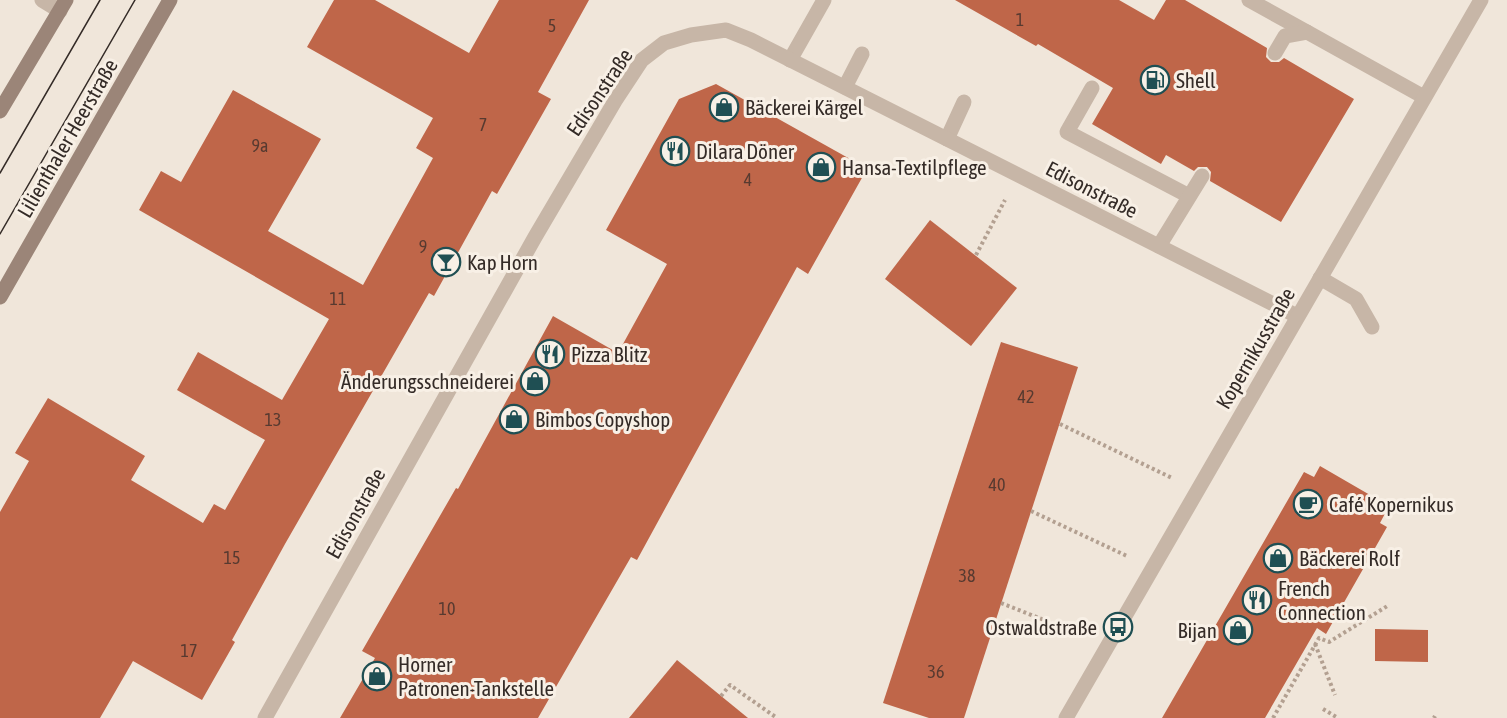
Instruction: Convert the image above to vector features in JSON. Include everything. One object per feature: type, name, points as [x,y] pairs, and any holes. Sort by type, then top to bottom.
[{"type":"main road","name":"Lilienthaler Heerstraße","points":[[0,297],[170,0]]},
{"type":"main road","points":[[0,111],[63,5]]},
{"type":"street","points":[[42,0],[63,5]]},
{"type":"street","points":[[790,60],[824,0]]},
{"type":"street","points":[[1249,0],[1424,97]]},
{"type":"street","name":"Kopernikusstraße","points":[[1066,718],[1481,0]]},
{"type":"street","name":"Edisonstraße","points":[[265,718],[535,237],[615,101],[642,60],[664,43],[691,35],[726,30],[845,87],[1297,316]]},
{"type":"street","points":[[1275,53],[1285,36],[1307,32]]},
{"type":"street","points":[[845,87],[862,54]]},
{"type":"street","points":[[1092,88],[1067,132],[1189,196]]},
{"type":"street","points":[[947,139],[964,102]]},
{"type":"street","points":[[1159,246],[1202,176]]},
{"type":"street","points":[[1320,278],[1356,299],[1372,327]]},
{"type":"path","points":[[976,255],[1018,175]]},
{"type":"path","points":[[1060,424],[1197,490]]},
{"type":"path","points":[[1031,511],[1153,567]]},
{"type":"path","points":[[1001,603],[1108,645]]},
{"type":"path","points":[[1273,718],[1319,638],[1329,642],[1389,605]]},
{"type":"path","points":[[1315,644],[1335,695]]},
{"type":"path","points":[[721,696],[730,685],[777,718]]},
{"type":"path","points":[[1323,709],[1338,718]]},
{"type":"building","points":[[334,0],[375,0],[469,53],[499,0],[589,0],[538,92],[551,99],[497,194],[492,191],[434,296],[429,293],[285,544],[232,640],[235,642],[202,700],[133,661],[100,718],[0,718],[0,512],[29,461],[15,453],[48,398],[145,456],[131,480],[203,523],[214,504],[225,510],[265,440],[177,390],[198,352],[282,400],[329,319],[139,210],[161,171],[181,182],[233,90],[321,139],[268,231],[363,285],[433,158],[416,148],[433,118],[307,47]]},
{"type":"building","points":[[955,0],[1119,0],[1154,20],[1166,0],[1185,0],[1267,48],[1266,57],[1271,62],[1279,62],[1284,58],[1354,99],[1281,222],[1210,181],[1211,172],[1207,167],[1198,167],[1194,171],[1166,155],[1161,164],[1092,124],[1113,88],[1038,44],[1036,46]]},
{"type":"building","points":[[716,84],[859,164],[855,171],[863,176],[808,274],[797,267],[637,560],[631,557],[538,718],[340,718],[375,658],[362,651],[456,488],[458,489],[553,316],[618,353],[667,264],[606,230],[679,99]]},
{"type":"building","points":[[930,220],[1017,288],[971,346],[885,279]]},
{"type":"building","points":[[1001,342],[1078,367],[964,718],[929,718],[883,703]]},
{"type":"building","points":[[1320,466],[1389,506],[1380,523],[1387,527],[1326,634],[1317,628],[1265,718],[1162,718],[1304,472],[1314,477]]},
{"type":"building","points":[[1375,629],[1428,630],[1428,662],[1375,661]]},
{"type":"building","points":[[677,660],[748,718],[629,718]]},
{"type":"tram line","points":[[0,173],[100,0]]},
{"type":"tram line","points":[[0,234],[135,0]]},
{"type":"place","name":"Shell","points":[[1155,80]]},
{"type":"place","name":"Bäckerei Kärgel","points":[[724,107]]},
{"type":"place","name":"Dilara Döner","points":[[675,151]]},
{"type":"place","name":"Hansa-Textilpflege","points":[[821,167]]},
{"type":"place","name":"Kap Horn","points":[[446,262]]},
{"type":"place","name":"Pizza Blitz","points":[[550,354]]},
{"type":"place","name":"Änderungsschneiderei","points":[[535,381]]},
{"type":"place","name":"Bimbos Copyshop","points":[[514,419]]},
{"type":"place","name":"Café Kopernikus","points":[[1308,504]]},
{"type":"place","name":"Bäckerei Rolf","points":[[1278,558]]},
{"type":"place","name":"French Connection","points":[[1257,600]]},
{"type":"place","name":"Ostwaldstraße","points":[[1118,627]]},
{"type":"place","name":"Bijan","points":[[1238,630]]},
{"type":"place","name":"Horner Patronen-Tankstelle","points":[[377,676]]}]
